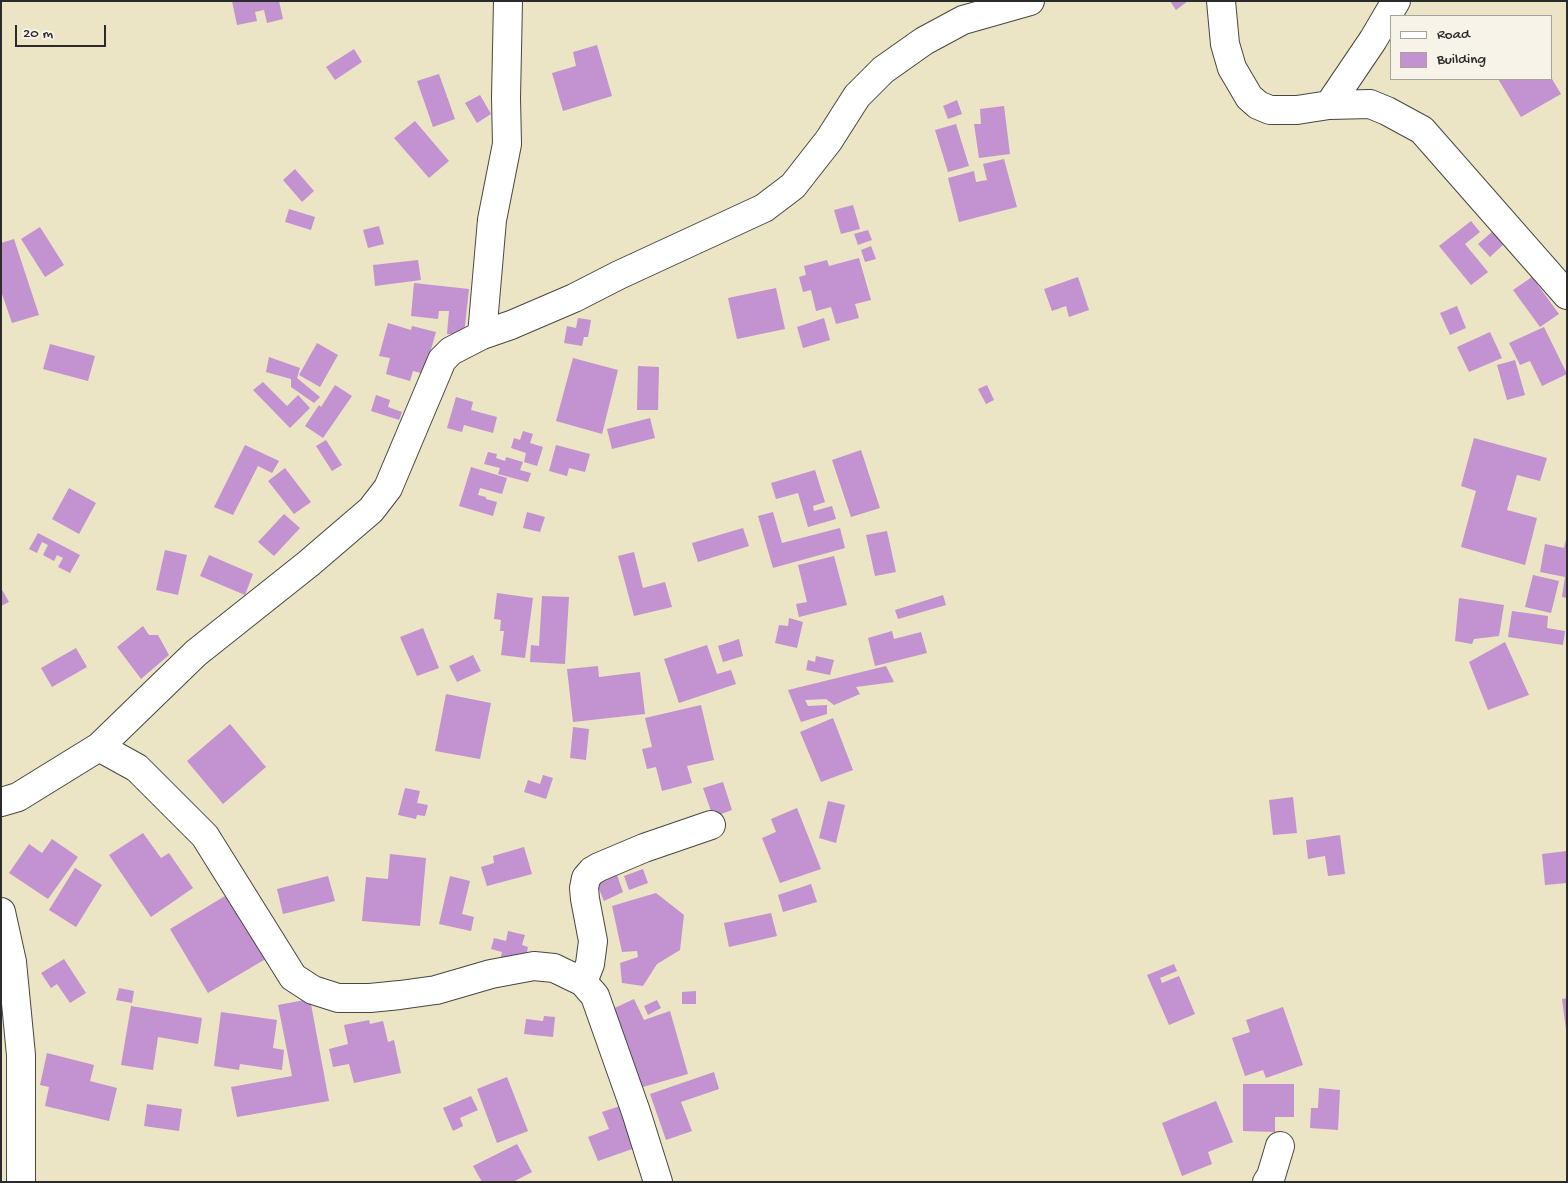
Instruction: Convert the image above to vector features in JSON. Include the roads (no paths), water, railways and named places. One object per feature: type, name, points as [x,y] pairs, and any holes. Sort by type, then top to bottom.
[{"type":"street","points":[[482,335],[492,220],[507,144],[508,1]]},
{"type":"street","points":[[1,802],[18,797],[99,747],[196,653],[308,564],[371,510],[388,488],[442,360],[458,346],[574,298],[618,275],[764,208],[793,186],[829,140],[857,96],[883,70],[924,41],[963,20],[1030,1]]},
{"type":"street","points":[[1221,1],[1225,44],[1232,68],[1249,97],[1258,105],[1270,110],[1297,110],[1329,105],[1370,104],[1422,130],[1567,295]]},
{"type":"street","points":[[1329,105],[1373,40],[1396,1]]},
{"type":"street","points":[[99,747],[137,768],[205,836],[293,978],[313,990],[338,998],[370,998],[400,995],[436,990],[491,974],[534,966],[554,968],[583,982],[595,996],[636,1112],[658,1182]]},
{"type":"street","points":[[583,982],[590,964],[593,941],[585,899],[584,888],[586,878],[599,867],[644,848],[711,825]]},
{"type":"street","points":[[1,912],[12,962],[22,1055],[21,1182]]},
{"type":"street","points":[[1267,1182],[1271,1176],[1280,1146]]}]
